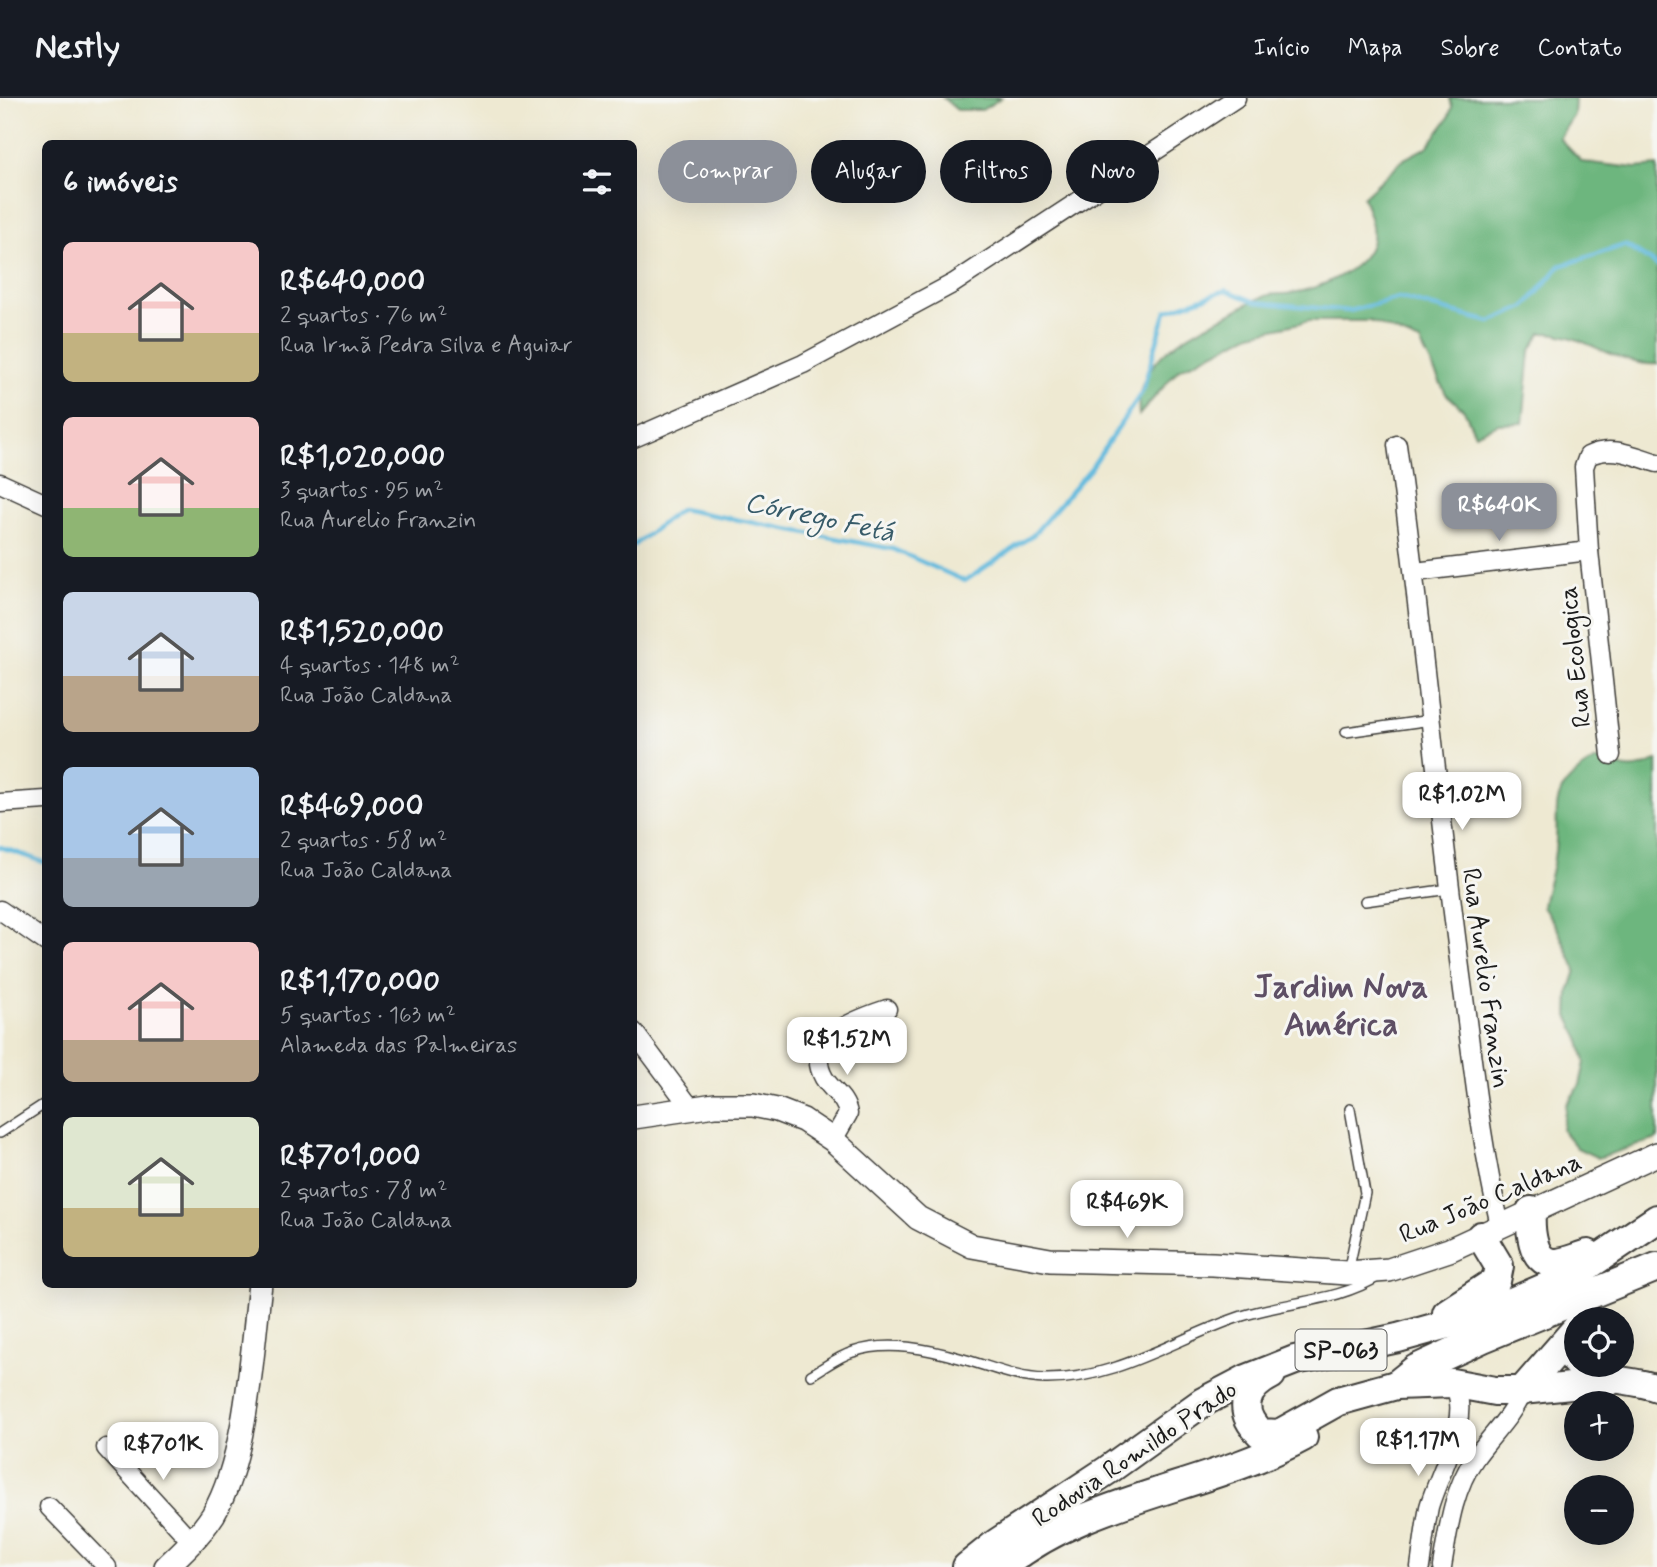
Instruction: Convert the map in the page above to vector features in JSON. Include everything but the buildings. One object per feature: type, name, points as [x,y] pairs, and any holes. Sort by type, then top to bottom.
[{"type":"main road","points":[[1531,1211],[1530,1232],[1538,1253],[1548,1263],[1562,1263],[1628,1242]]},
{"type":"main road","name":"Rodovia Romildo Prado","points":[[967,1567],[1203,1402],[1247,1379],[1313,1357],[1398,1338],[1484,1314],[1574,1275],[1628,1242],[1657,1220]]},
{"type":"main road","points":[[1491,1230],[1499,1266],[1491,1287],[1433,1318],[1328,1349],[1260,1380],[1246,1396],[1245,1410],[1250,1423],[1260,1433],[1279,1434],[1338,1401],[1396,1385],[1451,1383],[1495,1391],[1522,1391],[1590,1386],[1622,1379]]},
{"type":"main road","name":"Rodovia Romildo Prado","points":[[1002,1567],[1033,1546],[1090,1516],[1279,1450],[1396,1385],[1416,1369],[1483,1338],[1657,1267]]},
{"type":"main road","points":[[1603,1307],[1657,1282]]},
{"type":"main road","points":[[1522,1391],[1564,1343]]},
{"type":"main road","points":[[1608,1377],[1657,1388]]},
{"type":"street","points":[[637,437],[803,365],[954,283],[1236,98]]},
{"type":"street","name":"Rua Aurelio Franzin","points":[[1397,445],[1415,572],[1449,889],[1482,1137],[1491,1230]]},
{"type":"street","name":"Rua Ecologica","points":[[1611,755],[1589,551],[1584,467],[1588,456],[1599,450],[1614,450],[1657,463]]},
{"type":"street","points":[[0,482],[42,502]]},
{"type":"street","points":[[1415,572],[1589,551]]},
{"type":"street","points":[[0,803],[42,800]]},
{"type":"street","points":[[0,910],[42,939]]},
{"type":"street","points":[[833,1140],[848,1114],[844,1101],[823,1076],[820,1061],[824,1045],[837,1029],[887,1009]]},
{"type":"street","points":[[637,1036],[690,1107]]},
{"type":"street","name":"Rua João Caldana","points":[[637,1116],[690,1107],[753,1105],[777,1110],[803,1120],[833,1140],[918,1218],[972,1247],[1050,1259],[1213,1264],[1348,1273],[1389,1270],[1418,1262],[1657,1154]]},
{"type":"street","points":[[166,1567],[192,1542],[214,1513],[244,1420],[260,1288]]},
{"type":"street","points":[[1420,1567],[1429,1508],[1455,1435],[1460,1411],[1458,1392],[1451,1383]]},
{"type":"street","points":[[1442,1567],[1455,1502],[1466,1472],[1512,1411],[1522,1391]]},
{"type":"street","points":[[106,1448],[192,1542]]},
{"type":"street","points":[[49,1507],[107,1567]]},
{"type":"lane","points":[[1346,732],[1430,720]]},
{"type":"lane","points":[[1365,901],[1449,889]]},
{"type":"lane","points":[[0,1133],[42,1106]]},
{"type":"lane","points":[[1348,1273],[1365,1193],[1350,1109]]},
{"type":"lane","points":[[811,1375],[850,1352],[872,1347],[908,1347],[951,1356],[1012,1376],[1046,1379],[1091,1375],[1138,1361],[1241,1317],[1277,1306],[1354,1292],[1389,1270]]},
{"type":"green space","points":[[943,98],[1001,98],[982,110],[957,110]]},
{"type":"green space","points":[[1450,98],[1575,98],[1574,115],[1559,138],[1582,162],[1636,168],[1657,166],[1657,364],[1628,360],[1570,337],[1541,333],[1530,352],[1523,423],[1498,424],[1475,434],[1464,410],[1446,394],[1420,342],[1370,321],[1309,321],[1251,334],[1178,370],[1139,415],[1139,396],[1145,379],[1154,365],[1180,341],[1255,300],[1268,295],[1302,291],[1326,283],[1359,262],[1371,244],[1373,233],[1363,197],[1404,159],[1427,147],[1448,119],[1452,107]]},
{"type":"green space","points":[[1596,760],[1634,768],[1657,760],[1657,1139],[1598,1158],[1577,1148],[1562,1130],[1566,1105],[1580,1085],[1585,1062],[1579,1037],[1568,1016],[1569,992],[1576,970],[1557,928],[1543,907],[1554,858],[1561,792],[1568,782]]},
{"type":"waterway","name":"Córrego Fetá","points":[[637,543],[681,509],[893,549],[965,581],[1033,535],[1091,468],[1142,392],[1166,311],[1226,290],[1256,302],[1349,311],[1399,298],[1490,322],[1525,307],[1560,266],[1625,245],[1657,265]]},
{"type":"waterway","name":"Córrego Fetá","points":[[0,847],[42,862]]},
{"type":"district","name":"Jardim Nova América","points":[[1341,1004]]}]
